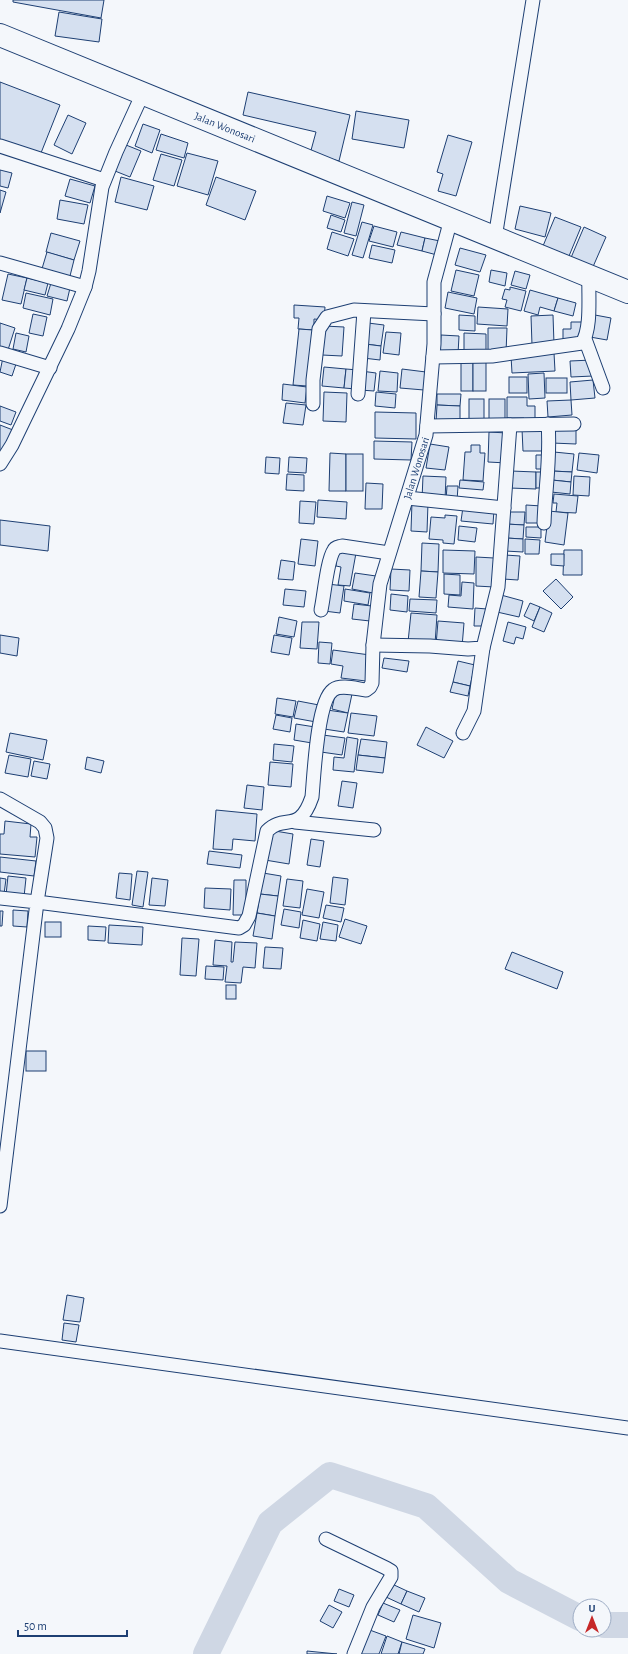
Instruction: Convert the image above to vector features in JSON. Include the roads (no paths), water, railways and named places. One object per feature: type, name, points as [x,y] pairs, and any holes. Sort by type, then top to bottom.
[{"type":"highway","name":"Jalan Wonosari","points":[[0,35],[628,292]]},
{"type":"street","points":[[496,238],[532,0]]},
{"type":"street","points":[[0,464],[12,445],[50,368],[85,287],[104,180],[144,94]]},
{"type":"street","points":[[0,146],[104,180]]},
{"type":"street","name":"Jalan Wonosari","points":[[295,822],[307,810],[312,797],[321,712],[328,696],[333,690],[340,687],[366,690],[372,683],[373,645],[380,584],[426,435],[433,356],[434,282],[451,219]]},
{"type":"street","points":[[0,263],[85,287]]},
{"type":"street","points":[[589,276],[587,328],[585,339],[603,388]]},
{"type":"street","points":[[313,404],[313,380],[319,329],[327,317],[354,310],[434,314]]},
{"type":"street","points":[[358,394],[364,311]]},
{"type":"street","points":[[433,356],[492,356],[568,346],[582,343],[585,339]]},
{"type":"street","points":[[0,353],[50,368]]},
{"type":"street","points":[[544,523],[545,492],[549,457],[548,424]]},
{"type":"street","points":[[427,426],[574,424]]},
{"type":"street","points":[[463,733],[474,711],[483,648],[498,588],[510,425]]},
{"type":"street","points":[[407,498],[504,508]]},
{"type":"street","points":[[321,610],[334,549],[342,546],[389,553]]},
{"type":"street","points":[[373,645],[430,646],[468,649],[483,648]]},
{"type":"street","points":[[0,799],[40,822],[45,828],[47,838],[37,902],[0,1206]]},
{"type":"street","points":[[0,898],[239,928],[244,924],[248,916],[267,831],[276,825],[295,822],[374,830]]},
{"type":"street","points":[[0,1342],[628,1428]]},
{"type":"street","points":[[326,1539],[391,1571],[389,1583],[373,1607],[354,1654]]},
{"type":"waterway","points":[[206,1654],[270,1523],[330,1475],[426,1506],[509,1581],[572,1614]]},
{"type":"waterway","points":[[612,1625],[628,1625]]}]
